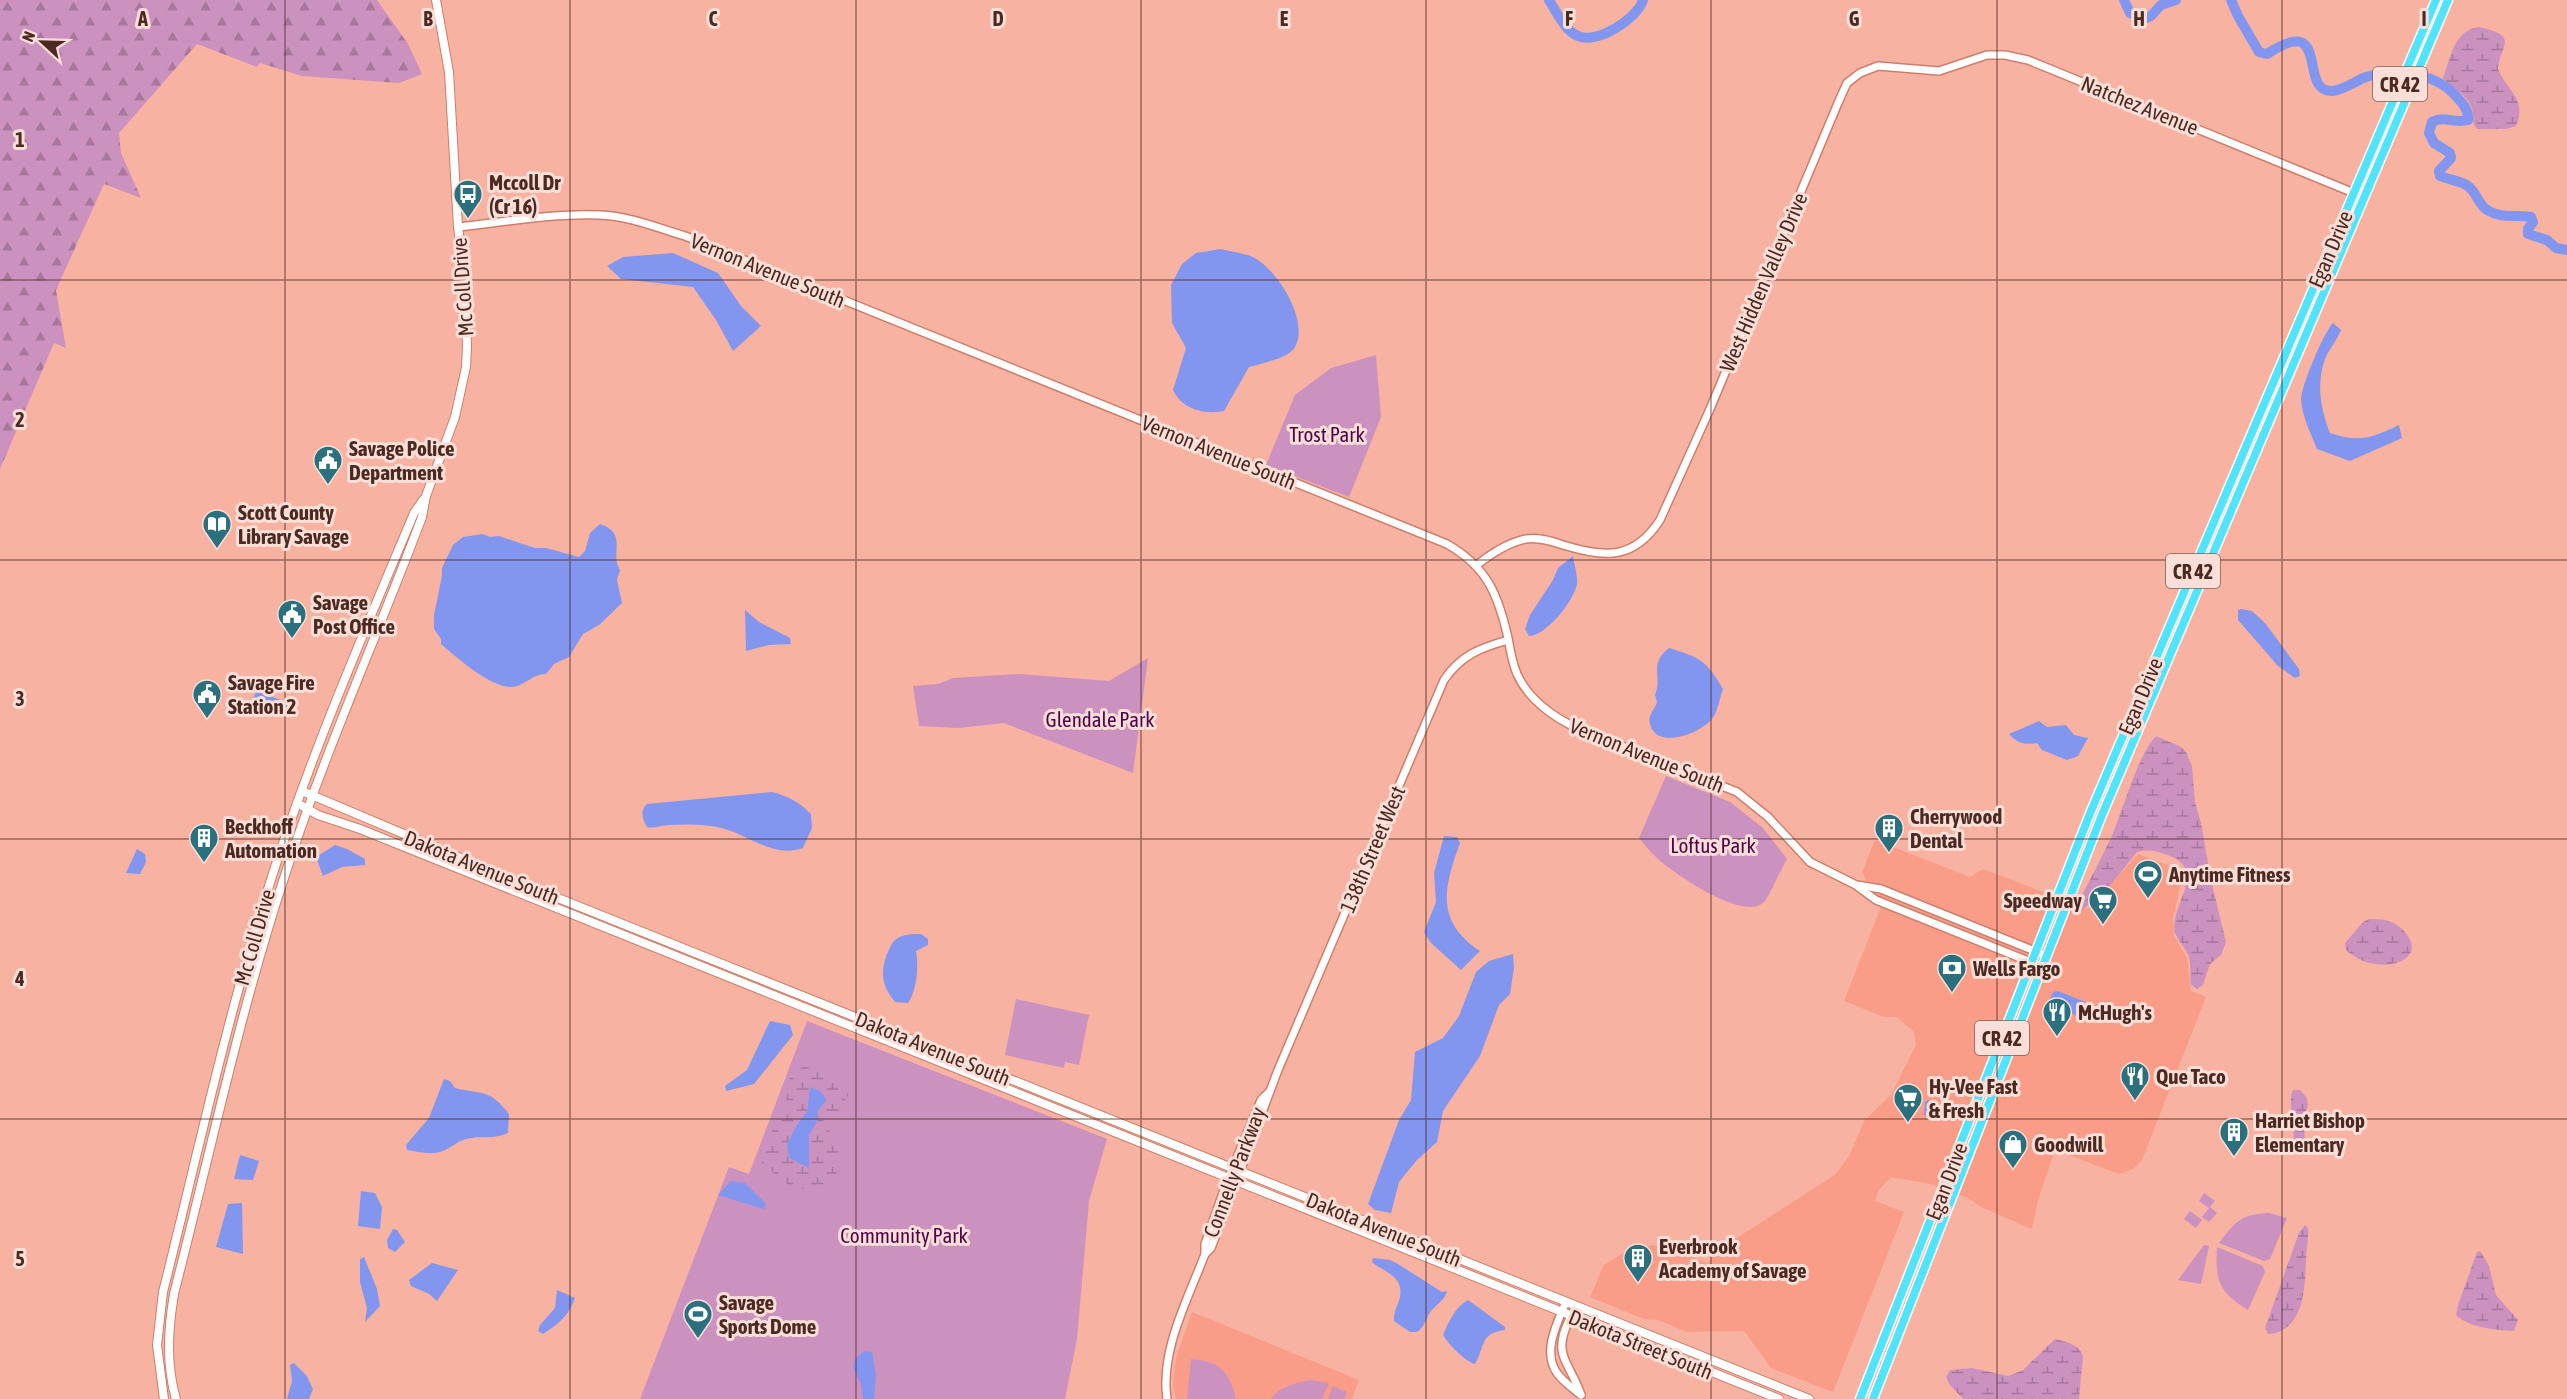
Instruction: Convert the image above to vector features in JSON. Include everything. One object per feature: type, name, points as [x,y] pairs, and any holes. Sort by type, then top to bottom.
[{"type":"highway","name":"Egan Drive","points":[[1860,1399],[2116,752],[2436,0]]},
{"type":"highway","name":"Egan Drive","points":[[1873,1399],[2129,750],[2448,0]]},
{"type":"highway","points":[[1942,1192],[1952,1196]]},
{"type":"highway","points":[[1938,1201],[1949,1205]]},
{"type":"main road","name":"Mc Coll Drive","points":[[176,1399],[168,1345],[174,1294],[258,963],[282,883],[308,809],[422,517],[426,496],[455,417],[466,367],[464,270],[458,227],[448,72],[436,0]]},
{"type":"main road","name":"Mc Coll Drive","points":[[164,1399],[157,1345],[163,1292],[247,960],[297,803],[414,513],[426,496]]},
{"type":"main road","name":"Dakota Avenue South","points":[[302,792],[513,880],[1566,1302]]},
{"type":"main road","name":"Dakota Avenue South","points":[[297,803],[1504,1290]]},
{"type":"main road","name":"Dakota Street South","points":[[1504,1290],[1779,1399]]},
{"type":"main road","name":"Dakota Street South","points":[[1566,1302],[1809,1399]]},
{"type":"street","name":"Natchez Avenue","points":[[1920,71],[1951,68],[1987,55],[2005,55],[2028,60],[2354,193]]},
{"type":"street","name":"West Hidden Valley Drive","points":[[1477,565],[1502,547],[1528,538],[1548,540],[1593,554],[1617,553],[1637,546],[1652,533],[1710,409],[1847,83],[1860,72],[1878,66],[1920,71]]},
{"type":"street","name":"Vernon Avenue South","points":[[458,227],[602,215],[643,223],[685,236],[1447,544],[1477,565],[1492,587],[1501,608],[1518,675],[1538,702],[1558,717],[1579,729],[1737,792],[1768,817],[1810,862],[1854,884],[1876,900],[2043,967]]},
{"type":"street","name":"138th Street West","points":[[1270,1090],[1444,680],[1459,661],[1473,651],[1508,640]]},
{"type":"street","name":"Vernon Avenue South","points":[[1854,884],[1881,889],[2047,956]]},
{"type":"street","name":"Connelly Parkway","points":[[1167,1399],[1165,1374],[1170,1350],[1205,1254],[1205,1244],[1228,1179],[1261,1100],[1270,1090]]},
{"type":"street","name":"Connelly Parkway","points":[[1205,1254],[1211,1248],[1237,1183],[1270,1090]]},
{"type":"street","points":[[1566,1302],[1551,1342],[1553,1366],[1563,1381],[1582,1397]]},
{"type":"street","points":[[1576,1306],[1562,1340],[1562,1353],[1582,1397]]},
{"type":"shaded area","points":[[1875,840],[1970,877],[1983,869],[2088,909],[2138,854],[2183,871],[2173,920],[2174,936],[2187,958],[2191,991],[2206,997],[2142,1160],[2133,1169],[2119,1174],[2055,1150],[2038,1200],[2032,1229],[1981,1207],[1968,1198],[1930,1184],[1891,1177],[1879,1190],[1875,1201],[1904,1212],[1833,1392],[1771,1368],[1744,1331],[1687,1332],[1658,1320],[1644,1319],[1590,1297],[1604,1265],[1628,1250],[1653,1245],[1663,1246],[1708,1263],[1712,1254],[1836,1174],[1849,1156],[1865,1120],[1891,1095],[1916,1045],[1914,1032],[1897,1017],[1884,1017],[1844,1001],[1881,907],[1862,872]]},
{"type":"shaded area","points":[[1192,1312],[1359,1380],[1352,1399],[1176,1399],[1173,1384],[1176,1358]]},
{"type":"green space","points":[[0,0],[377,0],[408,44],[422,74],[399,83],[302,76],[260,63],[257,67],[197,44],[119,133],[121,153],[141,198],[104,184],[56,290],[66,348],[54,343],[0,469]]},
{"type":"green space","points":[[2479,27],[2492,30],[2504,38],[2498,69],[2518,102],[2520,109],[2516,126],[2506,129],[2477,129],[2468,101],[2443,78],[2451,53],[2459,39],[2464,33]]},
{"type":"green space","name":"Trost Park","points":[[1376,355],[1381,417],[1349,497],[1266,465],[1295,395],[1331,368]]},
{"type":"green space","name":"Glendale Park","points":[[1148,658],[1133,773],[1004,723],[958,728],[919,726],[913,686],[938,684],[953,678],[1019,674],[1109,681]]},
{"type":"green space","points":[[2156,736],[2181,747],[2186,752],[2192,766],[2195,802],[2226,942],[2221,955],[2210,964],[2203,985],[2197,989],[2191,985],[2189,957],[2175,933],[2174,923],[2187,880],[2186,870],[2180,862],[2168,855],[2156,852],[2137,852],[2109,887],[2080,912],[2077,905],[2111,838],[2143,756]]},
{"type":"green space","name":"Loftus Park","points":[[1666,776],[1730,802],[1763,828],[1787,859],[1763,903],[1753,907],[1740,906],[1708,893],[1665,865],[1639,838]]},
{"type":"green space","points":[[2369,919],[2388,921],[2403,930],[2411,941],[2411,950],[2406,958],[2385,965],[2358,959],[2346,950],[2345,943],[2363,922]]},
{"type":"green space","points":[[1016,999],[1089,1015],[1079,1065],[1065,1062],[1064,1068],[1005,1055]]},
{"type":"green space","name":"Community Park","points":[[807,1021],[1107,1139],[1089,1201],[1077,1339],[1065,1399],[640,1399],[729,1167],[749,1174]]},
{"type":"green space","points":[[813,1063],[836,1078],[849,1093],[829,1130],[845,1148],[830,1191],[792,1188],[762,1164],[764,1148],[786,1102],[791,1072]],"holes":[[[810,1087],[820,1091],[817,1122],[810,1135],[809,1168],[798,1123],[807,1112]]]},
{"type":"green space","points":[[2293,1090],[2300,1090],[2307,1098],[2308,1105],[2303,1119],[2305,1140],[2302,1147],[2294,1140],[2291,1106]]},
{"type":"green space","points":[[2204,1193],[2215,1201],[2210,1207],[2217,1213],[2209,1222],[2202,1217],[2209,1208],[2199,1201]]},
{"type":"green space","points":[[2190,1211],[2202,1220],[2196,1228],[2184,1219]]},
{"type":"green space","points":[[2269,1213],[2287,1218],[2270,1259],[2264,1261],[2219,1243],[2240,1220],[2252,1215]]},
{"type":"green space","points":[[2305,1225],[2308,1228],[2308,1237],[2305,1283],[2300,1306],[2296,1317],[2289,1325],[2280,1331],[2268,1334],[2265,1328],[2299,1233]]},
{"type":"green space","points":[[2204,1245],[2209,1246],[2201,1284],[2178,1280]]},
{"type":"green space","points":[[2217,1247],[2263,1266],[2265,1272],[2248,1310],[2238,1304],[2221,1285],[2217,1269]]},
{"type":"green space","points":[[2480,1251],[2489,1266],[2496,1295],[2518,1320],[2514,1331],[2476,1326],[2456,1315],[2477,1252]]},
{"type":"green space","points":[[2055,1339],[2075,1346],[2083,1356],[2079,1399],[1963,1399],[1949,1384],[1946,1377],[1950,1370],[1972,1368],[2008,1376],[2023,1370]]},
{"type":"green space","points":[[1191,1359],[1209,1362],[1222,1369],[1230,1381],[1236,1399],[1187,1399]]},
{"type":"green space","points":[[1310,1380],[1329,1383],[1322,1399],[1271,1399],[1283,1388]]},
{"type":"green space","points":[[1333,1386],[1347,1392],[1344,1399],[1328,1399]]},
{"type":"water","points":[[1221,249],[1253,257],[1272,272],[1295,310],[1298,336],[1295,347],[1287,355],[1249,367],[1224,411],[1208,412],[1188,406],[1177,397],[1173,390],[1186,348],[1172,323],[1171,285],[1182,264],[1196,253]]},
{"type":"water","points":[[673,253],[718,273],[741,306],[761,326],[733,351],[716,320],[693,287],[621,279],[607,266],[623,257]]},
{"type":"water","points":[[2333,323],[2341,330],[2325,359],[2320,387],[2322,406],[2330,433],[2349,438],[2365,438],[2399,425],[2402,438],[2350,461],[2317,449],[2307,425],[2301,400],[2309,372],[2324,337]]},
{"type":"water","points":[[600,524],[609,528],[616,538],[616,557],[620,570],[617,580],[622,603],[599,625],[583,634],[569,657],[554,664],[546,674],[512,687],[494,683],[484,677],[441,644],[441,639],[434,629],[434,615],[442,568],[453,545],[463,537],[483,534],[490,537],[499,536],[535,548],[546,548],[579,557],[585,551],[590,533]]},
{"type":"water","points":[[1573,556],[1577,584],[1571,599],[1551,624],[1529,636],[1525,629],[1530,615],[1553,580],[1558,568]]},
{"type":"water","points":[[745,610],[759,622],[790,638],[791,644],[769,645],[746,651]]},
{"type":"water","points":[[2238,610],[2252,611],[2265,623],[2299,669],[2300,676],[2295,678],[2278,666],[2238,620]]},
{"type":"water","points":[[1669,648],[1702,661],[1723,689],[1714,716],[1709,722],[1691,733],[1670,738],[1661,737],[1654,732],[1649,721],[1657,702],[1655,695],[1658,682],[1657,665],[1659,659]]},
{"type":"water","points":[[257,691],[294,705],[295,710],[284,713],[264,711],[259,708],[253,698]]},
{"type":"water","points":[[2039,721],[2047,727],[2066,725],[2074,735],[2088,738],[2078,756],[2067,760],[2042,750],[2037,743],[2022,743],[2009,734]]},
{"type":"water","points":[[772,792],[793,800],[811,814],[812,828],[803,848],[782,850],[773,848],[712,826],[666,825],[652,828],[647,827],[643,818],[643,809],[647,804]]},
{"type":"water","points":[[1444,836],[1457,837],[1460,843],[1447,889],[1450,915],[1456,928],[1466,940],[1480,951],[1461,970],[1431,943],[1424,932],[1436,902],[1434,873]]},
{"type":"water","points":[[335,845],[365,859],[365,865],[342,867],[323,876],[316,857]]},
{"type":"water","points":[[137,849],[145,854],[146,862],[140,874],[126,873]]},
{"type":"water","points":[[921,934],[928,939],[928,945],[916,951],[917,971],[911,998],[908,1003],[895,1002],[883,979],[883,967],[887,954],[892,944],[900,937]]},
{"type":"water","points":[[1513,954],[1514,968],[1510,994],[1499,1005],[1480,1056],[1443,1111],[1437,1142],[1417,1160],[1399,1182],[1391,1213],[1375,1210],[1368,1204],[1399,1120],[1411,1100],[1415,1052],[1443,1038],[1459,1016],[1476,972],[1489,961]]},
{"type":"water","points":[[2058,991],[2093,1005],[2097,1012],[2095,1017],[2077,1016],[2049,1001],[2053,992]]},
{"type":"water","points":[[770,1021],[790,1025],[793,1035],[754,1084],[726,1091],[725,1086],[747,1070]]},
{"type":"water","points":[[444,1079],[450,1081],[455,1088],[485,1094],[496,1100],[509,1114],[508,1133],[466,1139],[436,1153],[407,1150],[406,1145],[429,1118]]},
{"type":"water","points":[[810,1087],[820,1091],[827,1100],[818,1110],[817,1122],[809,1135],[809,1168],[789,1158],[787,1144],[798,1123],[807,1112]]},
{"type":"water","points":[[1928,1100],[1939,1104],[1942,1108],[1937,1119],[1924,1115],[1925,1102]]},
{"type":"water","points":[[240,1155],[259,1161],[253,1180],[234,1179]]},
{"type":"water","points":[[731,1181],[745,1183],[766,1204],[764,1209],[718,1195]]},
{"type":"water","points":[[361,1191],[375,1193],[382,1207],[380,1229],[358,1226]]},
{"type":"water","points":[[242,1203],[243,1254],[216,1247],[228,1204]]},
{"type":"water","points":[[393,1229],[397,1230],[405,1242],[395,1252],[388,1248],[387,1240]]},
{"type":"water","points":[[364,1257],[377,1289],[380,1306],[365,1322],[367,1308],[360,1282],[360,1259]]},
{"type":"water","points":[[1373,1258],[1390,1260],[1442,1292],[1447,1291],[1417,1332],[1410,1332],[1394,1321],[1400,1297],[1399,1284],[1392,1275],[1372,1262]]},
{"type":"water","points":[[432,1263],[458,1270],[437,1301],[429,1294],[411,1286],[409,1280]]},
{"type":"water","points":[[557,1290],[575,1298],[570,1310],[562,1319],[543,1334],[538,1331],[540,1325],[555,1308]]},
{"type":"water","points":[[1468,1300],[1505,1327],[1505,1330],[1491,1334],[1487,1338],[1475,1364],[1458,1352],[1443,1335],[1456,1311]]},
{"type":"water","points":[[864,1351],[872,1352],[876,1375],[874,1399],[863,1399],[861,1384],[853,1367],[855,1359]]},
{"type":"water","points":[[294,1363],[307,1376],[313,1389],[309,1399],[287,1399],[292,1381],[290,1365]]},
{"type":"waterway","points":[[1549,0],[1569,30],[1586,38],[1595,37],[1616,28],[1640,7],[1643,0]]},
{"type":"waterway","points":[[2124,0],[2130,13],[2143,19],[2151,16],[2161,5],[2176,0]]},
{"type":"waterway","points":[[2231,0],[2259,52],[2267,54],[2287,43],[2300,42],[2307,47],[2316,80],[2322,88],[2332,91],[2366,77],[2388,73],[2412,74],[2444,86],[2464,105],[2468,120],[2441,119],[2432,122],[2429,133],[2434,143],[2450,153],[2451,158],[2439,171],[2440,176],[2468,186],[2483,206],[2494,213],[2504,216],[2531,217],[2533,222],[2528,229],[2528,234],[2547,240],[2556,248],[2567,250]]},
{"type":"place","name":"Mccoll Dr (Cr 16)","points":[[468,220]]},
{"type":"place","name":"Savage Police Department","points":[[328,486]]},
{"type":"place","name":"Scott County Library Savage","points":[[217,550]]},
{"type":"place","name":"Savage Post Office","points":[[292,640]]},
{"type":"place","name":"Savage Fire Station 2","points":[[207,720]]},
{"type":"place","name":"Cherrywood Dental","points":[[1889,854]]},
{"type":"place","name":"Beckhoff Automation","points":[[204,864]]},
{"type":"place","name":"Anytime Fitness","points":[[2148,900]]},
{"type":"place","name":"Speedway","points":[[2103,926]]},
{"type":"place","name":"Wells Fargo","points":[[1952,994]]},
{"type":"place","name":"McHugh's","points":[[2057,1038]]},
{"type":"place","name":"Que Taco","points":[[2135,1102]]},
{"type":"place","name":"Hy-Vee Fast & Fresh","points":[[1908,1124]]},
{"type":"place","name":"Harriet Bishop Elementary","points":[[2234,1158]]},
{"type":"place","name":"Goodwill","points":[[2013,1170]]},
{"type":"place","name":"Everbrook Academy of Savage","points":[[1638,1284]]},
{"type":"place","name":"Savage Sports Dome","points":[[698,1340]]}]
